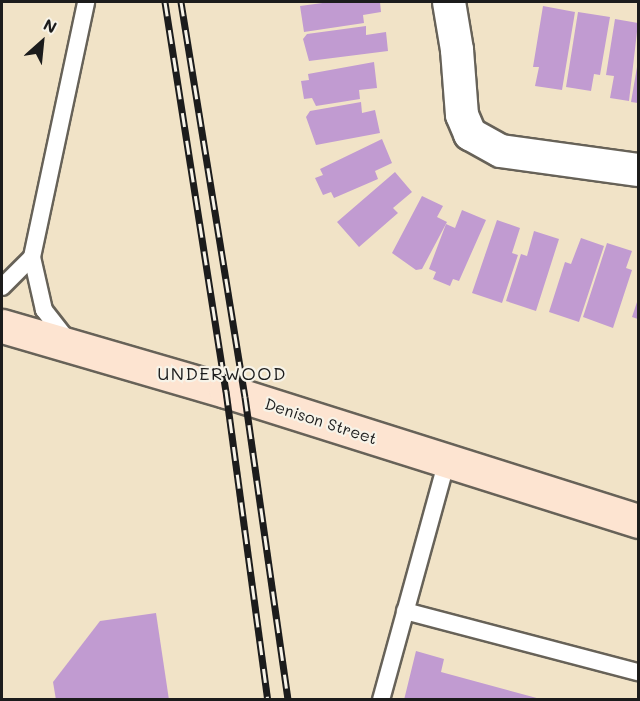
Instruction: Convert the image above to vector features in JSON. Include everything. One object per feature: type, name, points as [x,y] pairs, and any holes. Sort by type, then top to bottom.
[{"type":"main road","name":"Denison Street","points":[[2,326],[639,521]]},
{"type":"street","points":[[449,2],[457,50],[462,115],[470,134],[501,151],[639,170]]},
{"type":"lane","points":[[73,347],[44,309],[32,257],[86,2]]},
{"type":"lane","points":[[2,287],[32,257]]},
{"type":"lane","points":[[381,699],[447,461]]},
{"type":"lane","points":[[405,611],[639,672]]},
{"type":"building","points":[[330,2],[380,2],[381,12],[363,15],[364,23],[304,32],[300,6]]},
{"type":"building","points":[[543,6],[575,12],[562,90],[535,86],[539,67],[533,67]]},
{"type":"building","points":[[578,12],[610,17],[600,75],[594,74],[591,91],[566,87]]},
{"type":"building","points":[[615,19],[638,23],[629,101],[610,98],[614,76],[606,75]]},
{"type":"building","points":[[366,26],[366,35],[386,32],[388,51],[309,61],[303,39],[307,34]]},
{"type":"building","points":[[374,62],[377,88],[359,90],[360,99],[316,106],[312,98],[304,99],[301,81],[309,80],[308,74]]},
{"type":"building","points":[[638,67],[638,103],[631,102]]},
{"type":"building","points":[[361,102],[362,113],[375,110],[380,133],[316,145],[306,117],[310,111]]},
{"type":"building","points":[[382,139],[392,163],[375,171],[378,179],[334,198],[331,192],[323,195],[315,178],[323,175],[320,169]]},
{"type":"building","points":[[395,172],[412,192],[393,208],[398,213],[359,247],[337,222]]},
{"type":"building","points":[[422,196],[443,206],[437,217],[447,222],[422,269],[416,270],[392,253]]},
{"type":"building","points":[[462,210],[486,220],[459,281],[453,279],[450,286],[433,279],[436,272],[429,269],[446,224],[455,228]]},
{"type":"building","points":[[497,220],[520,228],[512,253],[518,255],[502,303],[472,293]]},
{"type":"building","points":[[534,231],[559,239],[536,311],[506,301],[521,254],[527,256]]},
{"type":"building","points":[[581,238],[604,246],[579,322],[549,312],[565,262],[571,264]]},
{"type":"building","points":[[607,243],[632,251],[626,268],[632,270],[613,328],[583,317]]},
{"type":"building","points":[[638,299],[638,319],[632,317]]},
{"type":"building","points":[[156,613],[169,700],[56,700],[53,682],[100,621]]},
{"type":"building","points":[[416,651],[444,659],[441,672],[544,700],[404,700]]},
{"type":"railway","points":[[165,2],[226,391],[268,700]]},
{"type":"railway","points":[[181,2],[245,397],[288,700]]},
{"type":"district","name":"UNDERWOOD","points":[[222,373]]}]
